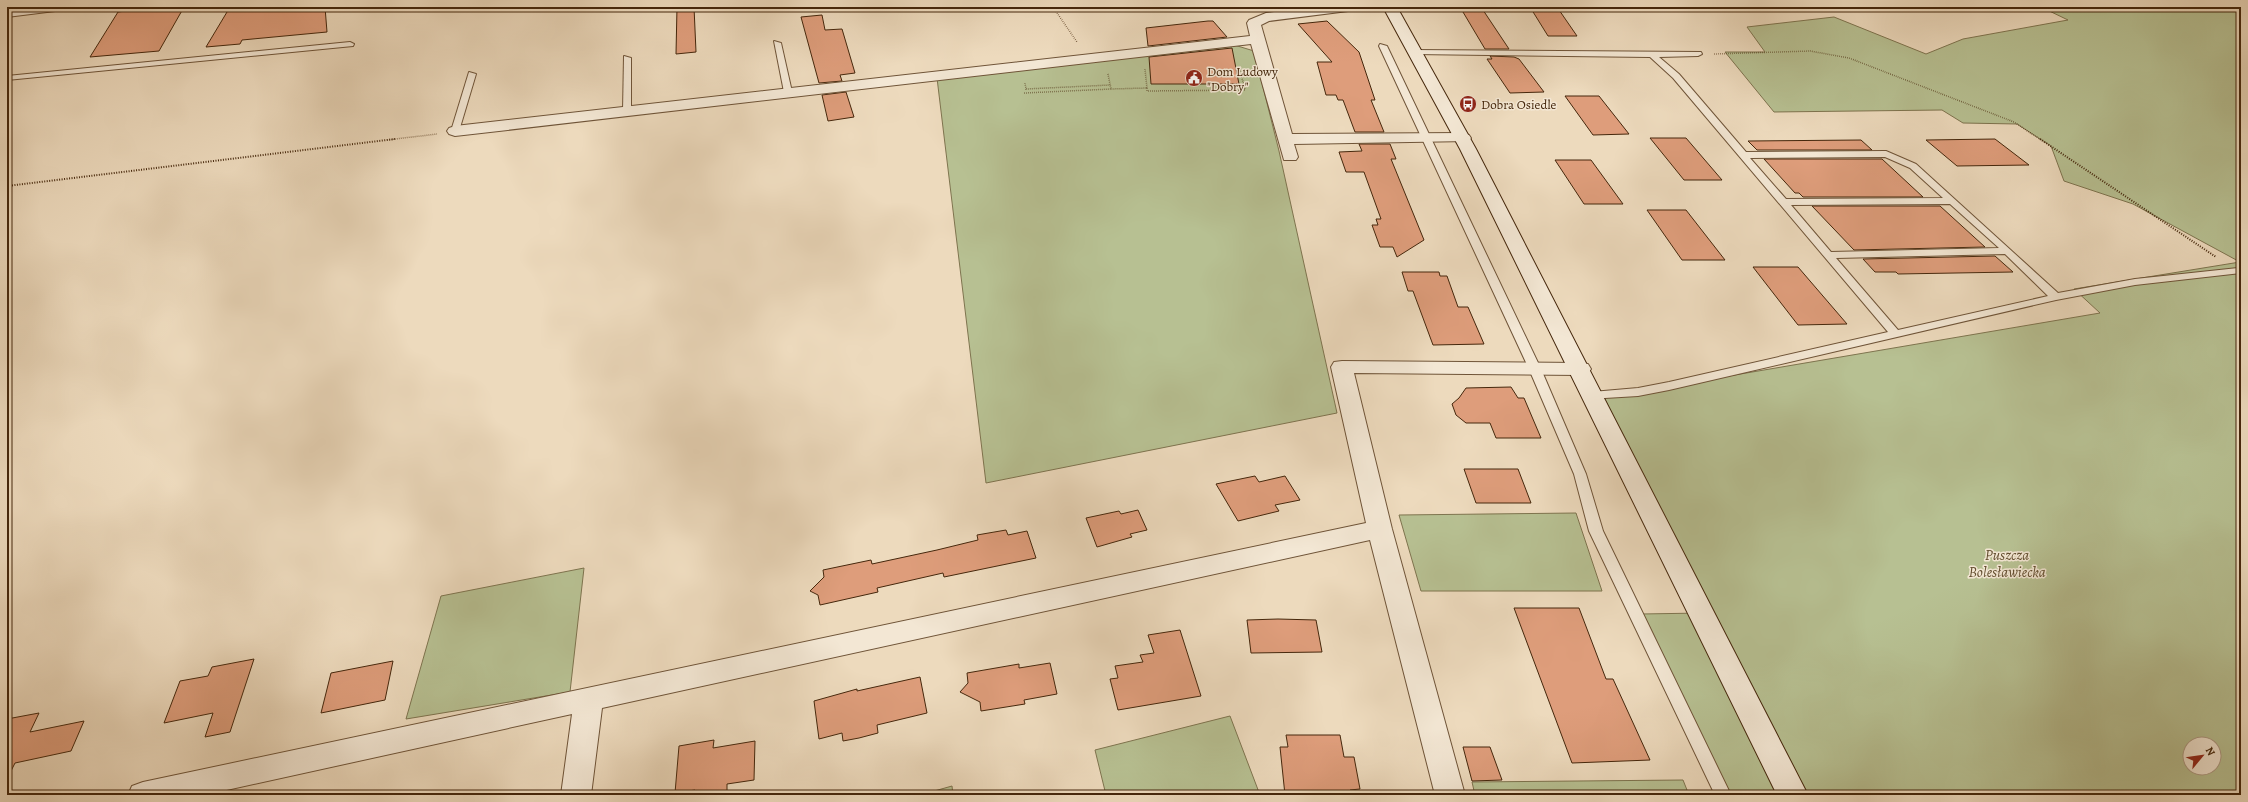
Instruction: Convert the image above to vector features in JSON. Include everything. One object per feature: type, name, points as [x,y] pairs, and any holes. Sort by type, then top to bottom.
[{"type":"street","points":[[7,13],[55,7]]},
{"type":"street","points":[[1290,157],[1257,39],[1254,23],[1266,17],[1348,7]]},
{"type":"street","points":[[1390,7],[1463,138],[1793,795]]},
{"type":"street","points":[[454,132],[788,92],[1257,39]]},
{"type":"street","points":[[1286,139],[1463,138]]},
{"type":"street","points":[[1450,795],[1380,529],[1342,368],[1580,369]]},
{"type":"street","points":[[143,795],[1380,529]]},
{"type":"street","points":[[576,795],[589,700]]},
{"type":"lane","points":[[777,43],[788,92]]},
{"type":"lane","points":[[7,78],[350,44]]},
{"type":"lane","points":[[1383,46],[1535,368],[1580,474],[1596,531],[1723,795]]},
{"type":"lane","points":[[1414,52],[1652,55],[1698,54]]},
{"type":"lane","points":[[1652,55],[1676,76],[1896,334]]},
{"type":"lane","points":[[626,111],[627,58]]},
{"type":"lane","points":[[454,132],[472,74]]},
{"type":"lane","points":[[1743,155],[1886,154],[1912,166],[2008,251],[2056,297]]},
{"type":"lane","points":[[1783,202],[1951,201]]},
{"type":"lane","points":[[1828,255],[2008,251]]},
{"type":"lane","points":[[1592,396],[1669,386],[2056,297],[2135,282],[2238,271]]},
{"type":"path","points":[[1077,7],[1055,10],[1087,58]]},
{"type":"path","points":[[1698,54],[1810,51],[1849,58],[2014,122],[2238,271]]},
{"type":"path","points":[[1104,56],[1111,89]]},
{"type":"path","points":[[1022,65],[1026,89],[1110,85]]},
{"type":"path","points":[[1145,67],[1147,91],[1245,90],[1240,70],[1266,70]]},
{"type":"path","points":[[1024,93],[1147,88]]},
{"type":"path","points":[[7,186],[454,132]]},
{"type":"green space","name":"Puszcza Bolesławiecka","points":[[2041,7],[2241,7],[2241,795],[1722,795],[1641,614],[1702,613],[1593,399],[2100,313],[2074,289],[2240,262],[2133,204],[2064,181],[2051,146],[2017,124],[1963,123],[1942,110],[1774,112],[1725,52],[1765,52],[1747,27],[1834,17],[1926,54],[1963,39],[2068,20]]},
{"type":"green space","points":[[1231,44],[1254,51],[1279,151],[1337,413],[986,483],[937,78]]},
{"type":"green space","points":[[1576,513],[1602,591],[1421,591],[1399,515]]},
{"type":"green space","points":[[584,568],[570,692],[406,719],[441,596]]},
{"type":"green space","points":[[1230,716],[1260,795],[1106,795],[1095,750]]},
{"type":"green space","points":[[1683,780],[1689,795],[1475,795],[1472,782]]},
{"type":"green space","points":[[952,786],[953,795],[920,795]]},
{"type":"building","points":[[156,7],[184,7],[159,51],[90,57],[118,12]]},
{"type":"building","points":[[230,7],[325,7],[327,32],[242,40],[240,44],[206,47]]},
{"type":"building","points":[[677,7],[694,7],[696,52],[676,54]]},
{"type":"building","points":[[1460,7],[1481,7],[1509,49],[1485,49]]},
{"type":"building","points":[[1530,7],[1557,7],[1577,36],[1548,36]]},
{"type":"building","points":[[822,15],[825,30],[842,29],[855,73],[840,75],[842,81],[819,83],[801,17]]},
{"type":"building","points":[[1213,21],[1227,37],[1148,46],[1146,28]]},
{"type":"building","points":[[1327,21],[1359,52],[1375,100],[1371,100],[1384,132],[1355,132],[1343,100],[1338,100],[1336,95],[1326,95],[1317,62],[1332,62],[1298,24]]},
{"type":"building","points":[[1232,48],[1239,84],[1151,84],[1149,57]]},
{"type":"building","points":[[1490,56],[1514,57],[1519,59],[1544,92],[1510,93],[1487,59],[1492,59]]},
{"type":"building","points":[[846,92],[854,117],[828,121],[822,95]]},
{"type":"building","points":[[1565,96],[1599,96],[1629,134],[1593,135]]},
{"type":"building","points":[[1650,138],[1686,138],[1722,180],[1684,180]]},
{"type":"building","points":[[1995,139],[2029,165],[1957,166],[1926,140]]},
{"type":"building","points":[[1861,140],[1872,150],[1757,150],[1748,141]]},
{"type":"building","points":[[1359,144],[1390,144],[1396,159],[1391,159],[1424,240],[1397,257],[1393,247],[1380,247],[1372,225],[1378,225],[1376,219],[1381,219],[1364,172],[1346,172],[1339,152],[1362,151]]},
{"type":"building","points":[[1764,159],[1882,159],[1923,197],[1803,197],[1799,193],[1795,193]]},
{"type":"building","points":[[1555,160],[1591,160],[1623,204],[1584,204]]},
{"type":"building","points":[[1812,206],[1940,206],[1985,247],[1854,250]]},
{"type":"building","points":[[1647,210],[1686,210],[1725,260],[1682,260]]},
{"type":"building","points":[[1995,256],[2013,272],[1898,274],[1896,272],[1875,272],[1863,259]]},
{"type":"building","points":[[1753,267],[1798,267],[1847,324],[1798,325]]},
{"type":"building","points":[[1402,272],[1439,272],[1440,276],[1447,276],[1458,307],[1468,307],[1484,344],[1433,345],[1413,291],[1408,291]]},
{"type":"building","points":[[1511,387],[1518,398],[1524,398],[1541,438],[1496,438],[1490,423],[1466,423],[1456,415],[1452,404],[1459,398],[1466,388]]},
{"type":"building","points":[[1464,469],[1518,469],[1531,503],[1476,503]]},
{"type":"building","points":[[1255,476],[1259,482],[1285,476],[1300,500],[1275,505],[1279,511],[1238,521],[1216,484]]},
{"type":"building","points":[[1138,510],[1147,530],[1130,534],[1132,537],[1097,547],[1086,518],[1119,511],[1121,514]]},
{"type":"building","points":[[1006,530],[1008,535],[1027,531],[1036,558],[944,577],[943,573],[877,588],[878,592],[820,605],[818,595],[810,591],[824,577],[823,570],[871,560],[872,564],[937,550],[978,540],[977,535]]},
{"type":"building","points":[[1514,608],[1579,608],[1606,679],[1613,679],[1650,760],[1572,763]]},
{"type":"building","points":[[1247,620],[1316,620],[1322,652],[1251,653]]},
{"type":"building","points":[[1180,630],[1201,696],[1118,710],[1110,679],[1118,678],[1115,666],[1143,662],[1140,655],[1154,653],[1148,635]]},
{"type":"building","points":[[254,659],[230,732],[205,737],[213,713],[164,723],[180,681],[208,676],[212,667]]},
{"type":"building","points":[[393,661],[385,700],[321,713],[331,673]]},
{"type":"building","points":[[1050,663],[1057,694],[1024,700],[1025,704],[981,711],[980,702],[960,692],[968,683],[967,673],[1019,664],[1019,668]]},
{"type":"building","points":[[920,677],[927,713],[877,725],[878,733],[859,738],[843,741],[842,733],[819,739],[814,701],[857,689],[857,691]]},
{"type":"building","points":[[39,713],[30,732],[84,721],[71,751],[15,763],[7,779],[7,719]]},
{"type":"building","points":[[1286,735],[1340,735],[1344,757],[1354,757],[1360,789],[1350,790],[1351,795],[1285,795],[1280,747],[1288,747]]},
{"type":"building","points":[[714,740],[713,748],[755,741],[754,780],[727,784],[727,795],[695,795],[695,790],[675,793],[679,746]]},
{"type":"building","points":[[1463,747],[1490,747],[1502,780],[1472,781]]},
{"type":"place","name":"Dom Ludowy \"Dobry\"","points":[[1194,78]]},
{"type":"place","name":"Dobra Osiedle","points":[[1468,104]]}]
